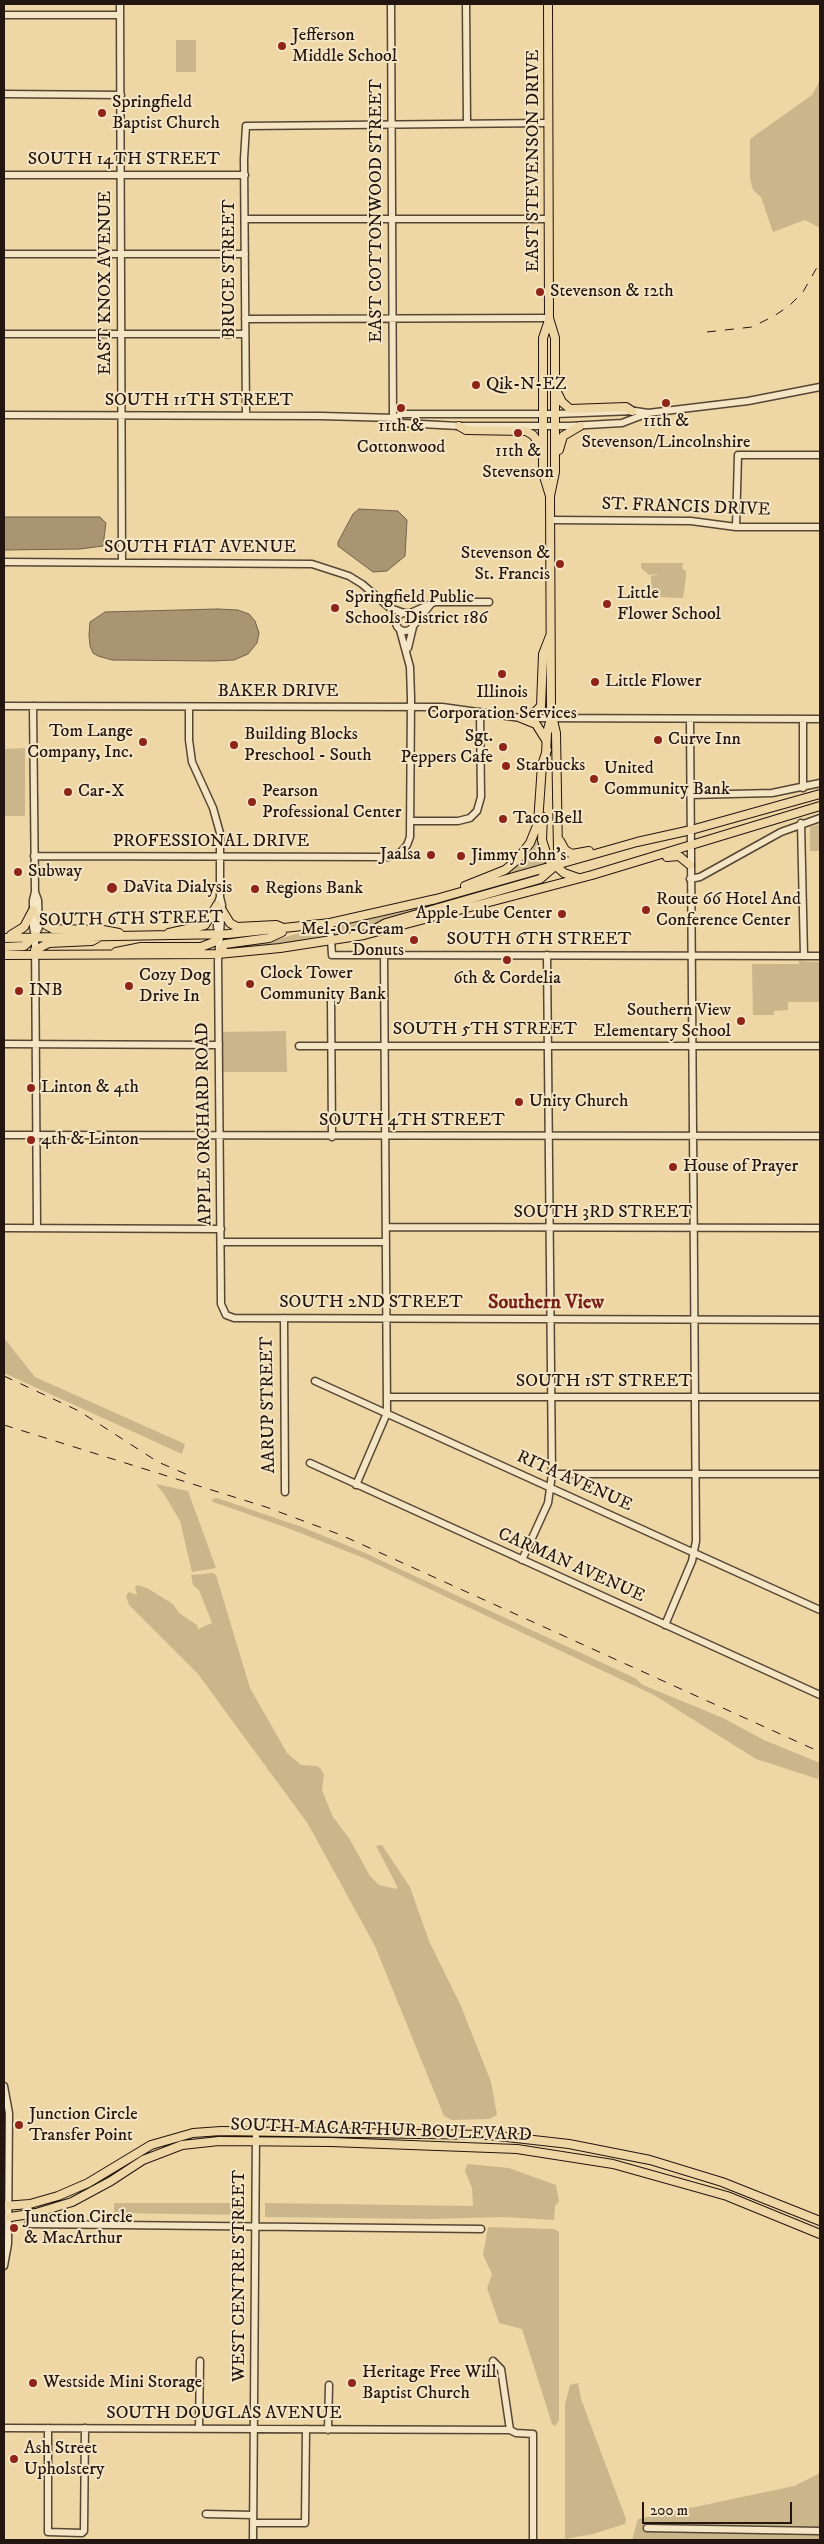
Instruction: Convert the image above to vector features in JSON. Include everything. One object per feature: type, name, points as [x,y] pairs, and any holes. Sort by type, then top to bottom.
[{"type":"main road","name":"EAST STEVENSON DRIVE","points":[[548,4],[550,318],[555,338],[555,472],[551,491],[550,520],[552,718],[556,733],[560,840],[555,866]]},
{"type":"main road","name":"EAST STEVENSON DRIVE","points":[[550,318],[544,338],[542,449],[543,473],[551,491]]},
{"type":"main road","points":[[555,387],[562,402],[570,409],[626,407],[632,411]]},
{"type":"main road","points":[[459,426],[466,430],[526,431],[533,434],[542,449]]},
{"type":"main road","points":[[551,491],[559,478],[560,440],[566,433],[580,426]]},
{"type":"main road","points":[[521,718],[536,712],[541,706],[543,654],[551,634]]},
{"type":"main road","points":[[436,899],[505,870],[522,854],[534,836],[538,823],[542,765],[547,747],[538,725],[521,718]]},
{"type":"main road","name":"EAST STEVENSON DRIVE","points":[[552,718],[547,733],[542,840],[548,859],[555,866]]},
{"type":"main road","points":[[436,899],[656,837],[691,830],[820,794]]},
{"type":"main road","points":[[331,940],[364,935],[580,878],[820,806]]},
{"type":"main road","points":[[560,840],[565,850],[572,854],[632,838],[656,837]]},
{"type":"main road","points":[[610,869],[622,870],[672,855],[679,856],[690,865]]},
{"type":"main road","points":[[555,866],[567,875],[580,878]]},
{"type":"main road","points":[[364,935],[386,923],[534,882],[544,877],[555,866]]},
{"type":"main road","name":"SOUTH 6TH STREET","points":[[5,937],[158,936],[287,929],[330,923],[436,899]]},
{"type":"main road","points":[[158,936],[205,924],[220,904],[230,923],[237,927],[276,925],[287,929]]},
{"type":"main road","points":[[5,937],[24,926],[32,910]]},
{"type":"main road","points":[[39,916],[46,925],[54,929],[112,930],[128,936]]},
{"type":"main road","points":[[218,954],[225,944],[269,938],[287,929]]},
{"type":"main road","points":[[100,955],[141,947],[201,947],[214,942],[219,934]]},
{"type":"main road","points":[[4,947],[24,946],[35,936]]},
{"type":"main road","points":[[35,953],[49,944],[92,941],[103,936]]},
{"type":"main road","name":"SOUTH 6TH STREET","points":[[4,955],[35,953],[100,955],[218,954],[280,948],[331,940]]},
{"type":"main road","name":"SOUTH MACARTHUR BOULEVARD","points":[[6,2206],[42,2202],[72,2191],[102,2175],[130,2156],[162,2141],[208,2132],[489,2135],[569,2144],[620,2153],[687,2171],[766,2198],[820,2221]]},
{"type":"main road","name":"SOUTH MACARTHUR BOULEVARD","points":[[6,2218],[46,2210],[72,2202],[165,2150],[203,2142],[256,2141],[454,2145],[517,2149],[613,2164],[727,2196],[820,2234]]},
{"type":"street","name":"EAST KNOX AVENUE","points":[[120,4],[120,254],[123,415],[122,563]]},
{"type":"street","name":"EAST COTTONWOOD STREET","points":[[391,4],[394,418]]},
{"type":"street","points":[[466,4],[467,123]]},
{"type":"street","points":[[4,15],[120,15]]},
{"type":"street","points":[[4,94],[120,95]]},
{"type":"street","points":[[392,123],[548,123]]},
{"type":"street","name":"BRUCE STREET","points":[[246,416],[245,129],[248,124],[392,123]]},
{"type":"street","name":"SOUTH 14TH STREET","points":[[4,174],[245,175]]},
{"type":"street","points":[[245,218],[549,218]]},
{"type":"street","points":[[4,254],[245,254]]},
{"type":"street","points":[[245,319],[550,318]]},
{"type":"street","points":[[4,334],[245,334]]},
{"type":"street","name":"SOUTH 11TH STREET","points":[[4,415],[394,418],[402,414],[555,414],[632,411],[648,413],[748,401],[820,387]]},
{"type":"street","name":"SOUTH 11TH STREET","points":[[394,418],[401,423],[459,426],[580,426],[622,423],[648,413]]},
{"type":"street","points":[[736,527],[738,456],[820,455]]},
{"type":"street","name":"ST. FRANCIS DRIVE","points":[[550,520],[691,520],[736,527],[820,527]]},
{"type":"street","name":"SOUTH FIAT AVENUE","points":[[4,562],[312,564],[349,576],[362,584],[394,611],[406,614]]},
{"type":"street","points":[[432,603],[408,631],[398,627],[397,618],[432,603],[489,602]]},
{"type":"street","name":"SOUTH FIAT AVENUE","points":[[384,603],[398,627],[408,652]]},
{"type":"street","points":[[406,614],[414,619],[408,652],[411,707],[410,821],[458,821],[470,818],[477,811],[481,797],[480,712]]},
{"type":"street","name":"BAKER DRIVE","points":[[4,706],[442,707],[521,718],[820,719]]},
{"type":"street","points":[[33,706],[35,892],[32,910],[35,936],[37,1228]]},
{"type":"street","name":"APPLE ORCHARD ROAD","points":[[189,707],[191,757],[200,783],[216,818],[221,857],[220,904],[222,928],[219,934],[218,954],[220,1304],[224,1313]]},
{"type":"street","points":[[665,1625],[695,1553],[690,719]]},
{"type":"street","points":[[802,719],[803,788]]},
{"type":"street","points":[[690,795],[772,794],[820,783]]},
{"type":"street","points":[[690,879],[700,877],[770,838],[820,818]]},
{"type":"street","name":"PROFESSIONAL DRIVE","points":[[34,856],[388,857],[400,853],[407,845],[410,837],[410,821]]},
{"type":"street","points":[[801,824],[804,956]]},
{"type":"street","points":[[35,892],[38,900],[39,916],[39,927],[35,936]]},
{"type":"street","points":[[330,923],[331,940]]},
{"type":"street","name":"SOUTH 6TH STREET","points":[[331,940],[332,955],[820,956]]},
{"type":"street","points":[[356,1485],[387,1413],[384,955]]},
{"type":"street","points":[[522,1560],[545,1508],[551,1488],[552,1474],[547,955]]},
{"type":"street","points":[[331,996],[332,1137]]},
{"type":"street","points":[[4,1044],[219,1045]]},
{"type":"street","name":"SOUTH 5TH STREET","points":[[299,1046],[820,1046]]},
{"type":"street","name":"SOUTH 4TH STREET","points":[[4,1136],[820,1136]]},
{"type":"street","name":"SOUTH 3RD STREET","points":[[386,1227],[820,1228]]},
{"type":"street","points":[[4,1228],[220,1229]]},
{"type":"street","points":[[220,1242],[386,1242]]},
{"type":"street","name":"SOUTH 2ND STREET","points":[[224,1313],[234,1318],[820,1320]]},
{"type":"street","name":"AARUP STREET","points":[[284,1318],[285,1492]]},
{"type":"street","name":"RITA AVENUE","points":[[315,1381],[820,1610]]},
{"type":"street","name":"SOUTH 1ST STREET","points":[[387,1397],[820,1397]]},
{"type":"street","name":"CARMAN AVENUE","points":[[310,1463],[820,1695]]},
{"type":"street","points":[[552,1474],[820,1474]]},
{"type":"street","points":[[4,2086],[9,2114],[6,2206],[8,2249],[4,2266]]},
{"type":"street","name":"WEST CENTRE STREET","points":[[253,2540],[256,2132]]},
{"type":"street","points":[[95,2214],[95,2224]]},
{"type":"street","points":[[28,2224],[481,2229]]},
{"type":"street","points":[[199,2429],[200,2361]]},
{"type":"street","points":[[493,2361],[501,2370],[510,2430]]},
{"type":"street","points":[[328,2430],[329,2385]]},
{"type":"street","name":"SOUTH DOUGLAS AVENUE","points":[[4,2428],[510,2430],[516,2433],[534,2434],[533,2540]]},
{"type":"street","points":[[48,2428],[48,2532],[82,2533],[84,2531],[85,2428]]},
{"type":"street","points":[[254,2522],[305,2523],[306,2430]]},
{"type":"street","points":[[206,2514],[253,2515]]},
{"type":"street","points":[[647,2528],[820,2531]]},
{"type":"shaded area","points":[[176,40],[196,40],[196,72],[176,72]]},
{"type":"shaded area","points":[[820,80],[820,228],[805,220],[773,232],[761,197],[753,190],[750,178],[750,139],[812,95]]},
{"type":"shaded area","points":[[359,509],[398,511],[407,520],[405,556],[387,571],[373,572],[338,546],[338,542],[353,514]]},
{"type":"shaded area","points":[[4,517],[100,517],[106,523],[103,546],[80,549],[4,550]]},
{"type":"shaded area","points":[[641,563],[683,563],[682,568],[686,571],[686,577],[683,598],[653,597],[651,594],[651,576],[659,574],[649,575],[641,568]]},
{"type":"shaded area","points":[[238,610],[249,614],[255,621],[259,633],[257,643],[248,654],[234,660],[213,661],[112,660],[93,653],[90,646],[90,622],[105,612]]},
{"type":"shaded area","points":[[25,748],[25,816],[4,816],[4,749]]},
{"type":"shaded area","points":[[820,824],[820,851],[810,851],[810,827]]},
{"type":"shaded area","points":[[535,838],[539,839],[544,864],[509,874],[508,870]]},
{"type":"shaded area","points":[[539,875],[336,935],[336,929],[342,925],[408,911]]},
{"type":"shaded area","points":[[310,930],[322,932],[326,937],[236,949],[228,946],[279,939]]},
{"type":"shaded area","points":[[799,961],[820,962],[820,1002],[788,1002],[788,1010],[774,1011],[774,1015],[753,1015],[752,964],[799,964]]},
{"type":"shaded area","points":[[286,1031],[287,1072],[222,1072],[221,1032]]},
{"type":"shaded area","points":[[4,1338],[35,1377],[185,1444],[182,1454],[4,1373]]},
{"type":"shaded area","points":[[156,1484],[188,1491],[216,1568],[192,1572],[180,1521]]},
{"type":"shaded area","points":[[217,1498],[302,1527],[363,1552],[635,1678],[643,1685],[723,1718],[764,1740],[820,1763],[818,1779],[756,1759],[654,1695],[366,1559],[285,1527],[213,1502],[212,1499]]},
{"type":"shaded area","points":[[213,1573],[216,1575],[250,1688],[287,1753],[301,1765],[317,1766],[321,1769],[324,1775],[322,1790],[333,1817],[349,1838],[370,1876],[379,1885],[397,1889],[376,1846],[382,1845],[410,1887],[429,1941],[461,2006],[491,2082],[497,2115],[489,2119],[452,2120],[444,2116],[375,1946],[308,1824],[198,1674],[129,1605],[126,1596],[129,1592],[137,1595],[135,1588],[137,1585],[147,1588],[173,1604],[179,1613],[197,1625],[198,1629],[212,1623],[199,1590],[193,1585],[191,1575]]},
{"type":"shaded area","points":[[467,2164],[509,2168],[556,2185],[559,2202],[555,2206],[554,2220],[503,2217],[429,2219],[265,2217],[265,2203],[473,2206],[472,2188],[465,2171]]},
{"type":"shaded area","points":[[114,2203],[245,2203],[245,2215],[114,2213]]},
{"type":"shaded area","points":[[488,2227],[554,2229],[559,2232],[559,2420],[555,2426],[552,2424],[522,2329],[499,2323],[487,2288],[492,2274],[483,2255]]},
{"type":"shaded area","points":[[578,2383],[581,2399],[626,2519],[625,2524],[593,2534],[565,2539],[565,2404],[570,2385]]},
{"type":"shaded area","points":[[820,2473],[820,2540],[632,2540],[638,2519],[794,2486]]},
{"type":"railway","points":[[707,332],[752,327],[774,316],[789,306],[803,292],[820,262]]},
{"type":"railway","points":[[4,1376],[79,1411],[158,1462],[188,1475]]},
{"type":"railway","points":[[4,1425],[266,1507],[341,1535],[820,1752]]},
{"type":"place","name":"Jefferson Middle School","points":[[282,46]]},
{"type":"place","name":"Springfield Baptist Church","points":[[102,113]]},
{"type":"place","name":"Stevenson & 12th","points":[[540,292]]},
{"type":"place","name":"Qik-N-EZ","points":[[476,385]]},
{"type":"place","name":"11th & Stevenson/Lincolnshire","points":[[666,403]]},
{"type":"place","name":"11th & Cottonwood","points":[[401,408]]},
{"type":"place","name":"11th & Stevenson","points":[[518,433]]},
{"type":"place","name":"Stevenson & St. Francis","points":[[560,564]]},
{"type":"place","name":"Little Flower School","points":[[607,604]]},
{"type":"place","name":"Springfield Public Schools District 186","points":[[335,608]]},
{"type":"place","name":"Illinois Corporation Services","points":[[502,674]]},
{"type":"place","name":"Little Flower","points":[[595,682]]},
{"type":"place","name":"Curve Inn","points":[[658,740]]},
{"type":"place","name":"Tom Lange Company, Inc.","points":[[143,742]]},
{"type":"place","name":"Building Blocks Preschool - South","points":[[234,745]]},
{"type":"place","name":"Sgt. Peppers Cafe","points":[[503,747]]},
{"type":"place","name":"Starbucks","points":[[506,766]]},
{"type":"place","name":"United Community Bank","points":[[594,779]]},
{"type":"place","name":"Car-X","points":[[68,792]]},
{"type":"place","name":"Pearson Professional Center","points":[[252,802]]},
{"type":"place","name":"Taco Bell","points":[[503,819]]},
{"type":"place","name":"Jaalsa","points":[[431,855]]},
{"type":"place","name":"Jimmy John's","points":[[461,856]]},
{"type":"place","name":"Subway","points":[[18,872]]},
{"type":"place","name":"DaVita Dialysis","points":[[112,888]]},
{"type":"place","name":"Regions Bank","points":[[255,889]]},
{"type":"place","name":"Route 66 Hotel And Conference Center","points":[[646,910]]},
{"type":"place","name":"Apple Lube Center","points":[[562,914]]},
{"type":"place","name":"Mel-O-Cream Donuts","points":[[414,940]]},
{"type":"place","name":"6th & Cordelia","points":[[507,960]]},
{"type":"place","name":"Clock Tower Community Bank","points":[[250,984]]},
{"type":"place","name":"Cozy Dog Drive In","points":[[129,986]]},
{"type":"place","name":"INB","points":[[19,991]]},
{"type":"place","name":"Southern View Elementary School","points":[[741,1021]]},
{"type":"place","name":"Linton & 4th","points":[[31,1088]]},
{"type":"place","name":"Unity Church","points":[[519,1102]]},
{"type":"place","name":"4th & Linton","points":[[31,1140]]},
{"type":"place","name":"House of Prayer","points":[[673,1167]]},
{"type":"place","name":"Junction Circle Transfer Point","points":[[19,2125]]},
{"type":"place","name":"Junction Circle & MacArthur","points":[[14,2228]]},
{"type":"place","name":"Westside Mini Storage","points":[[33,2383]]},
{"type":"place","name":"Heritage Free Will Baptist Church","points":[[352,2383]]},
{"type":"place","name":"Ash Street Upholstery","points":[[14,2459]]},
{"type":"district","name":"Southern View","points":[[546,1304]]}]
